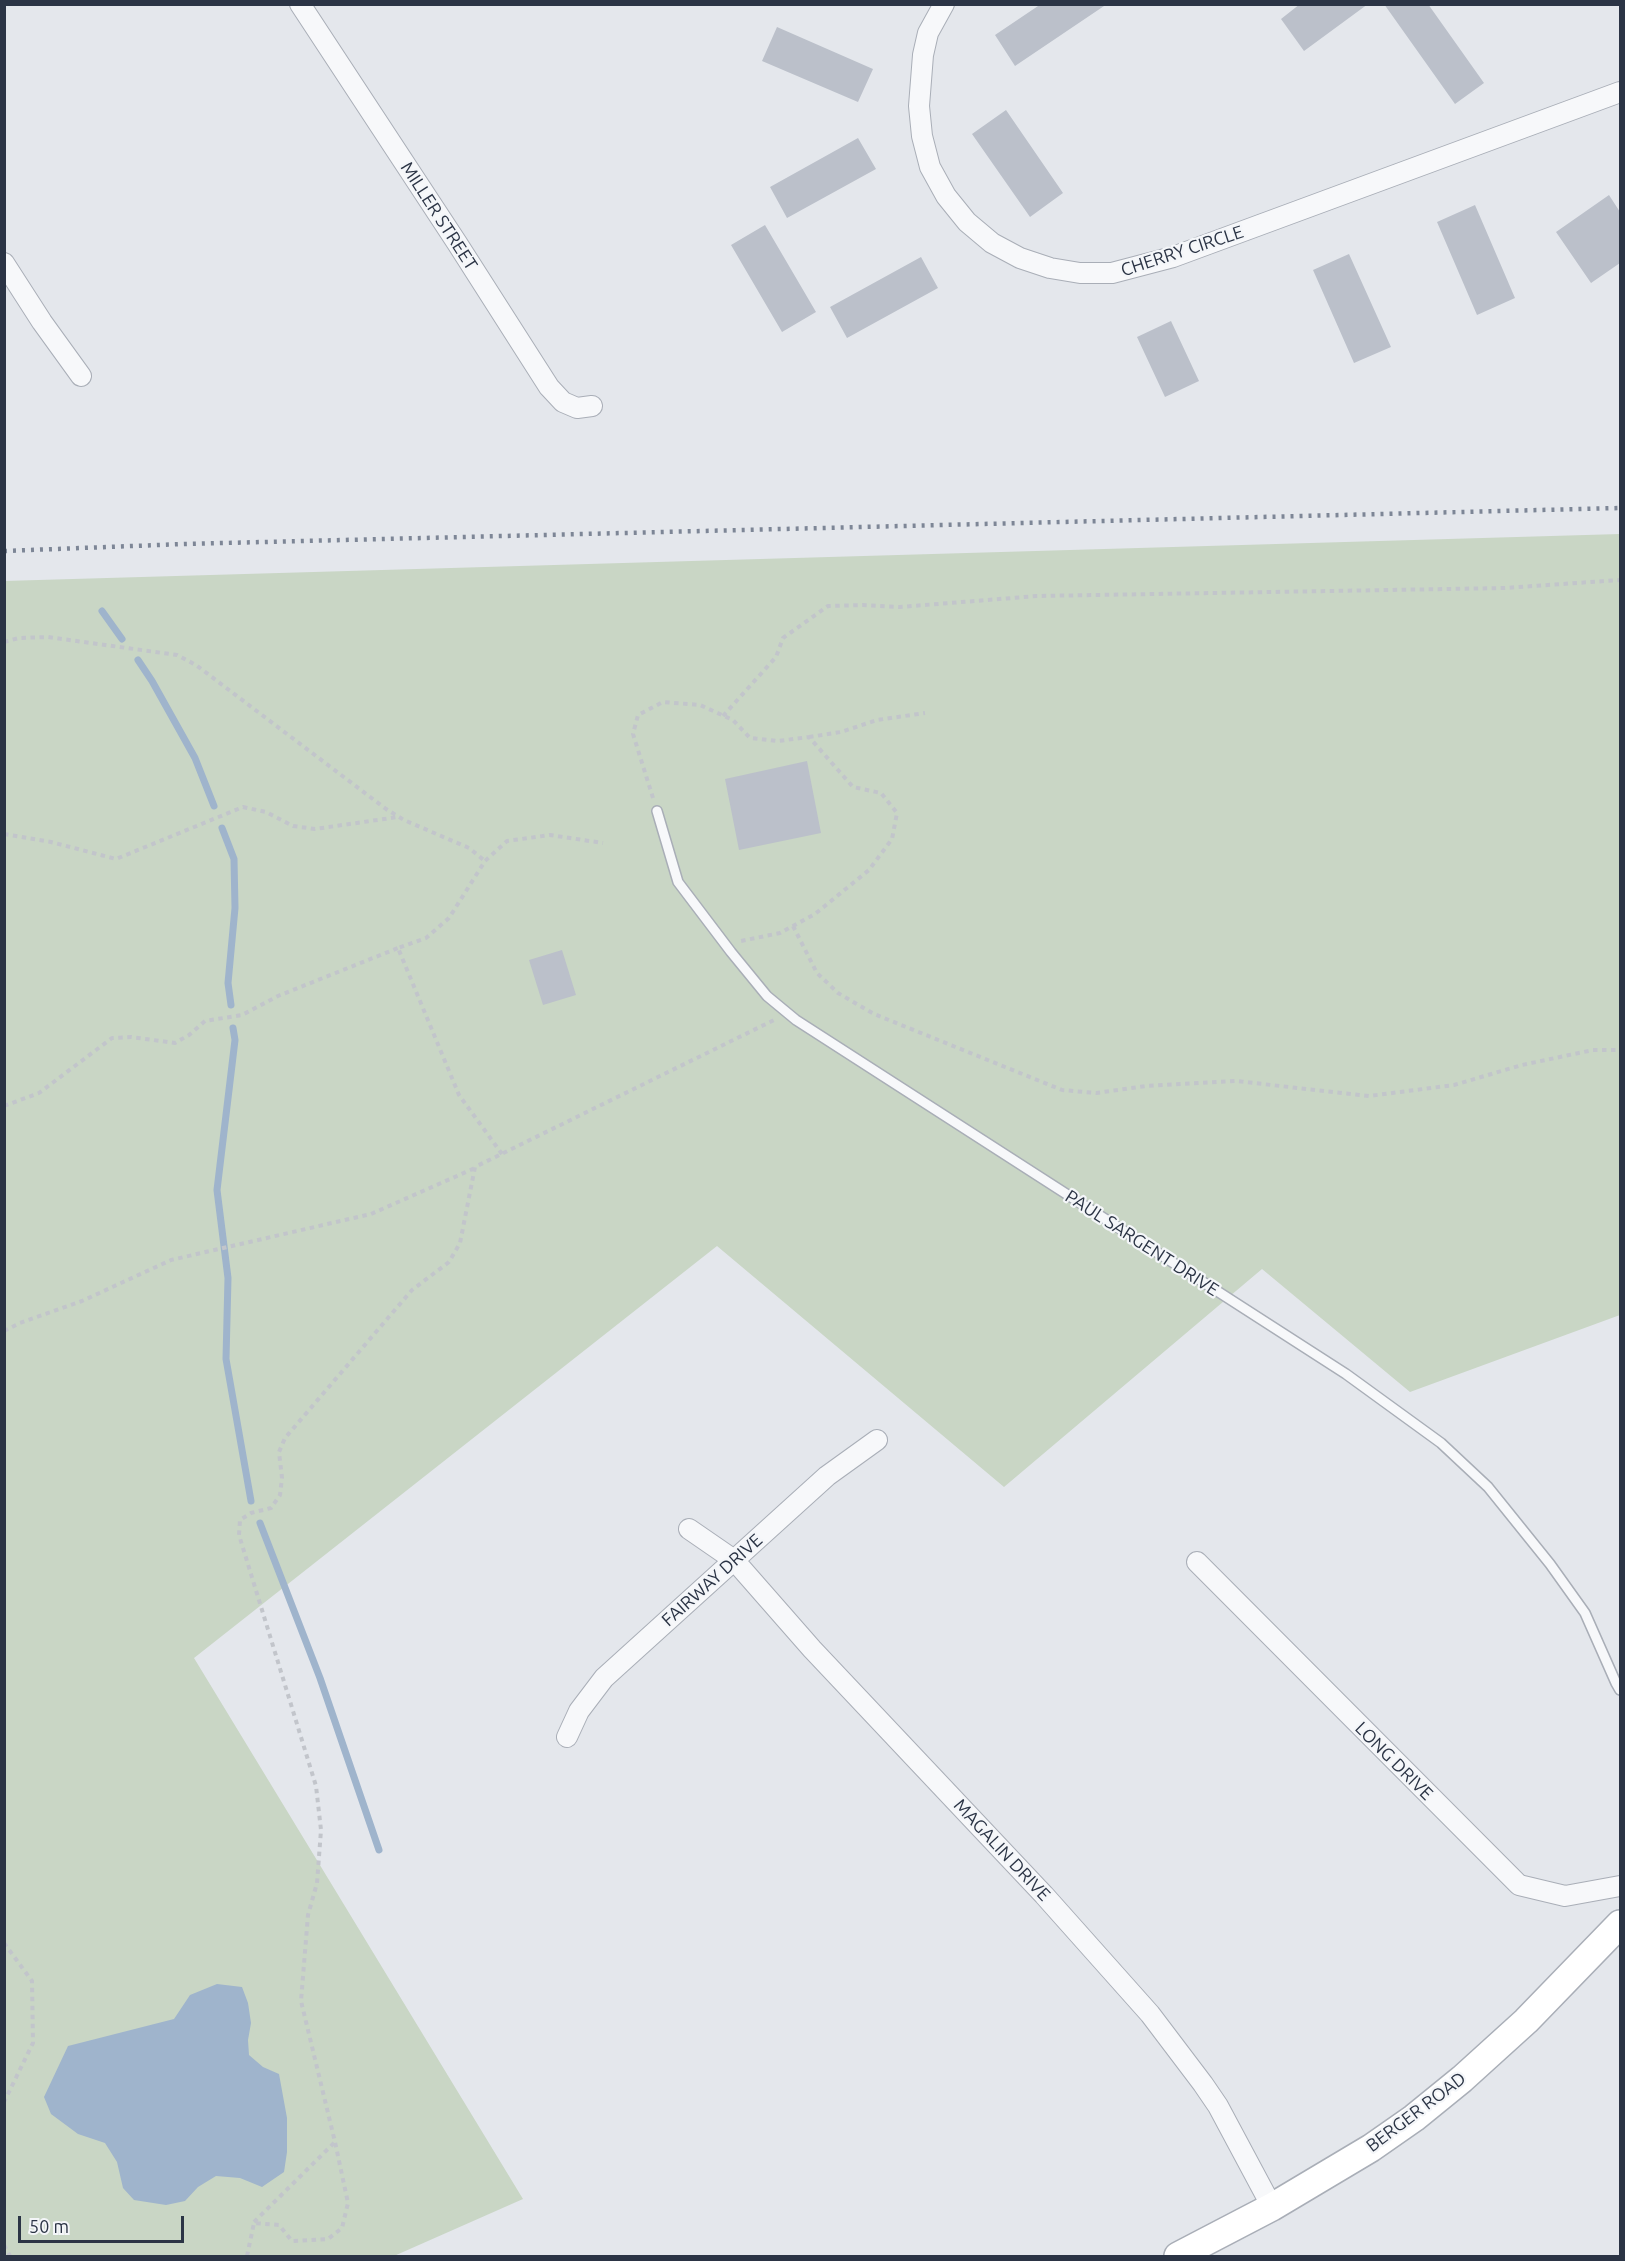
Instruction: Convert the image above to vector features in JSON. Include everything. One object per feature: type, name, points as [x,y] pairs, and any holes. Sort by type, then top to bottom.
[{"type":"street","name":"MILLER STREET","points":[[300,4],[549,387],[563,402],[577,408],[592,406]]},
{"type":"street","name":"CHERRY CIRCLE","points":[[944,4],[928,33],[923,55],[919,106],[922,136],[930,167],[946,196],[967,222],[992,243],[1020,258],[1050,268],[1080,273],[1112,273],[1173,257],[1620,92]]},
{"type":"street","points":[[4,263],[42,322],[81,376]]},
{"type":"street","name":"FAIRWAY DRIVE","points":[[567,1737],[579,1711],[604,1678],[827,1476],[877,1440]]},
{"type":"street","name":"MAGALIN DRIVE","points":[[690,1529],[734,1560],[812,1649],[1044,1895],[1150,2014],[1218,2106],[1272,2206]]},
{"type":"street","name":"LONG DRIVE","points":[[1197,1562],[1519,1886],[1565,1896],[1620,1886]]},
{"type":"street","name":"BERGER ROAD","points":[[1178,2256],[1272,2206],[1371,2148],[1414,2118],[1454,2086],[1526,2021],[1620,1924]]},
{"type":"lane","name":"PAUL SARGENT DRIVE","points":[[657,810],[678,882],[767,996],[787,1013],[1346,1374],[1441,1443],[1488,1487],[1550,1563],[1585,1613],[1620,1690]]},
{"type":"path","points":[[723,716],[776,657],[783,638],[828,606],[900,607],[1037,596],[1504,588],[1620,580]]},
{"type":"path","points":[[4,642],[19,638],[48,637],[177,655],[196,665],[398,816],[469,848],[485,861]]},
{"type":"path","points":[[657,810],[633,734],[638,715],[663,702],[700,705],[733,720],[750,738],[778,741],[841,732],[877,720],[926,713]]},
{"type":"path","points":[[725,945],[780,933],[815,914],[869,870],[892,839],[897,813],[881,794],[853,787],[809,737]]},
{"type":"path","points":[[4,834],[51,842],[116,859],[243,807],[266,812],[293,826],[315,829],[398,816]]},
{"type":"path","points":[[4,1106],[39,1093],[112,1038],[131,1037],[175,1043],[189,1035],[204,1020],[242,1015],[278,996],[426,938],[449,918],[485,861],[507,841],[550,835],[603,843]]},
{"type":"path","points":[[793,926],[816,973],[838,993],[874,1014],[1062,1090],[1096,1093],[1146,1086],[1236,1081],[1369,1096],[1454,1085],[1522,1065],[1593,1050],[1620,1050]]},
{"type":"path","points":[[398,948],[459,1095],[502,1154]]},
{"type":"path","points":[[4,1331],[82,1301],[171,1260],[371,1214],[476,1167],[787,1013]]},
{"type":"path","points":[[254,2223],[279,2225],[292,2241],[328,2239],[342,2228],[348,2203],[336,2142],[301,2001],[308,1915],[317,1883],[321,1830],[316,1786],[239,1535],[240,1520],[251,1513],[271,1508],[280,1495],[282,1478],[279,1452],[285,1438],[412,1290],[449,1262],[460,1244],[476,1167]]},
{"type":"path","points":[[4,1943],[32,1981],[33,2043],[4,2102]]},
{"type":"path","points":[[247,2256],[254,2223],[336,2142]]},
{"type":"path","points":[[4,2245],[10,2256]]},
{"type":"green space","points":[[1620,534],[1620,1315],[1410,1392],[1262,1269],[1004,1487],[717,1246],[194,1658],[523,2199],[394,2256],[5,2256],[4,581]]},
{"type":"water","points":[[217,1984],[242,1987],[248,2003],[251,2023],[248,2040],[249,2055],[263,2067],[279,2074],[287,2118],[287,2152],[284,2172],[262,2187],[240,2178],[216,2176],[198,2187],[185,2201],[166,2205],[134,2200],[123,2188],[117,2162],[105,2143],[78,2134],[51,2114],[44,2097],[68,2046],[174,2019],[190,1995]]},
{"type":"building","points":[[1041,4],[1107,4],[1015,66],[995,35]]},
{"type":"building","points":[[1300,4],[1368,4],[1304,51],[1281,19]]},
{"type":"building","points":[[1384,4],[1428,4],[1484,83],[1455,104]]},
{"type":"building","points":[[777,27],[873,69],[858,102],[762,61]]},
{"type":"building","points":[[1006,110],[1063,193],[1030,217],[972,134]]},
{"type":"building","points":[[858,138],[876,169],[787,218],[770,187]]},
{"type":"building","points":[[1609,195],[1620,212],[1620,263],[1591,283],[1556,232]]},
{"type":"building","points":[[1475,205],[1515,298],[1477,315],[1437,222]]},
{"type":"building","points":[[765,225],[816,312],[782,332],[731,245]]},
{"type":"building","points":[[1349,254],[1391,347],[1354,363],[1313,270]]},
{"type":"building","points":[[921,257],[938,288],[847,338],[830,307]]},
{"type":"building","points":[[1171,321],[1199,381],[1165,397],[1137,337]]},
{"type":"building","points":[[807,761],[821,833],[739,850],[725,779]]},
{"type":"building","points":[[562,950],[576,995],[543,1005],[529,960]]},
{"type":"waterway","points":[[102,611],[122,639]]},
{"type":"waterway","points":[[138,660],[195,758],[214,806]]},
{"type":"waterway","points":[[222,828],[234,859],[235,908],[228,983],[231,1005]]},
{"type":"waterway","points":[[233,1028],[235,1040],[217,1190],[228,1278],[226,1359],[251,1501]]},
{"type":"waterway","points":[[260,1523],[320,1678],[379,1850]]},
{"type":"railway","points":[[4,551],[184,544],[1620,508]]}]
